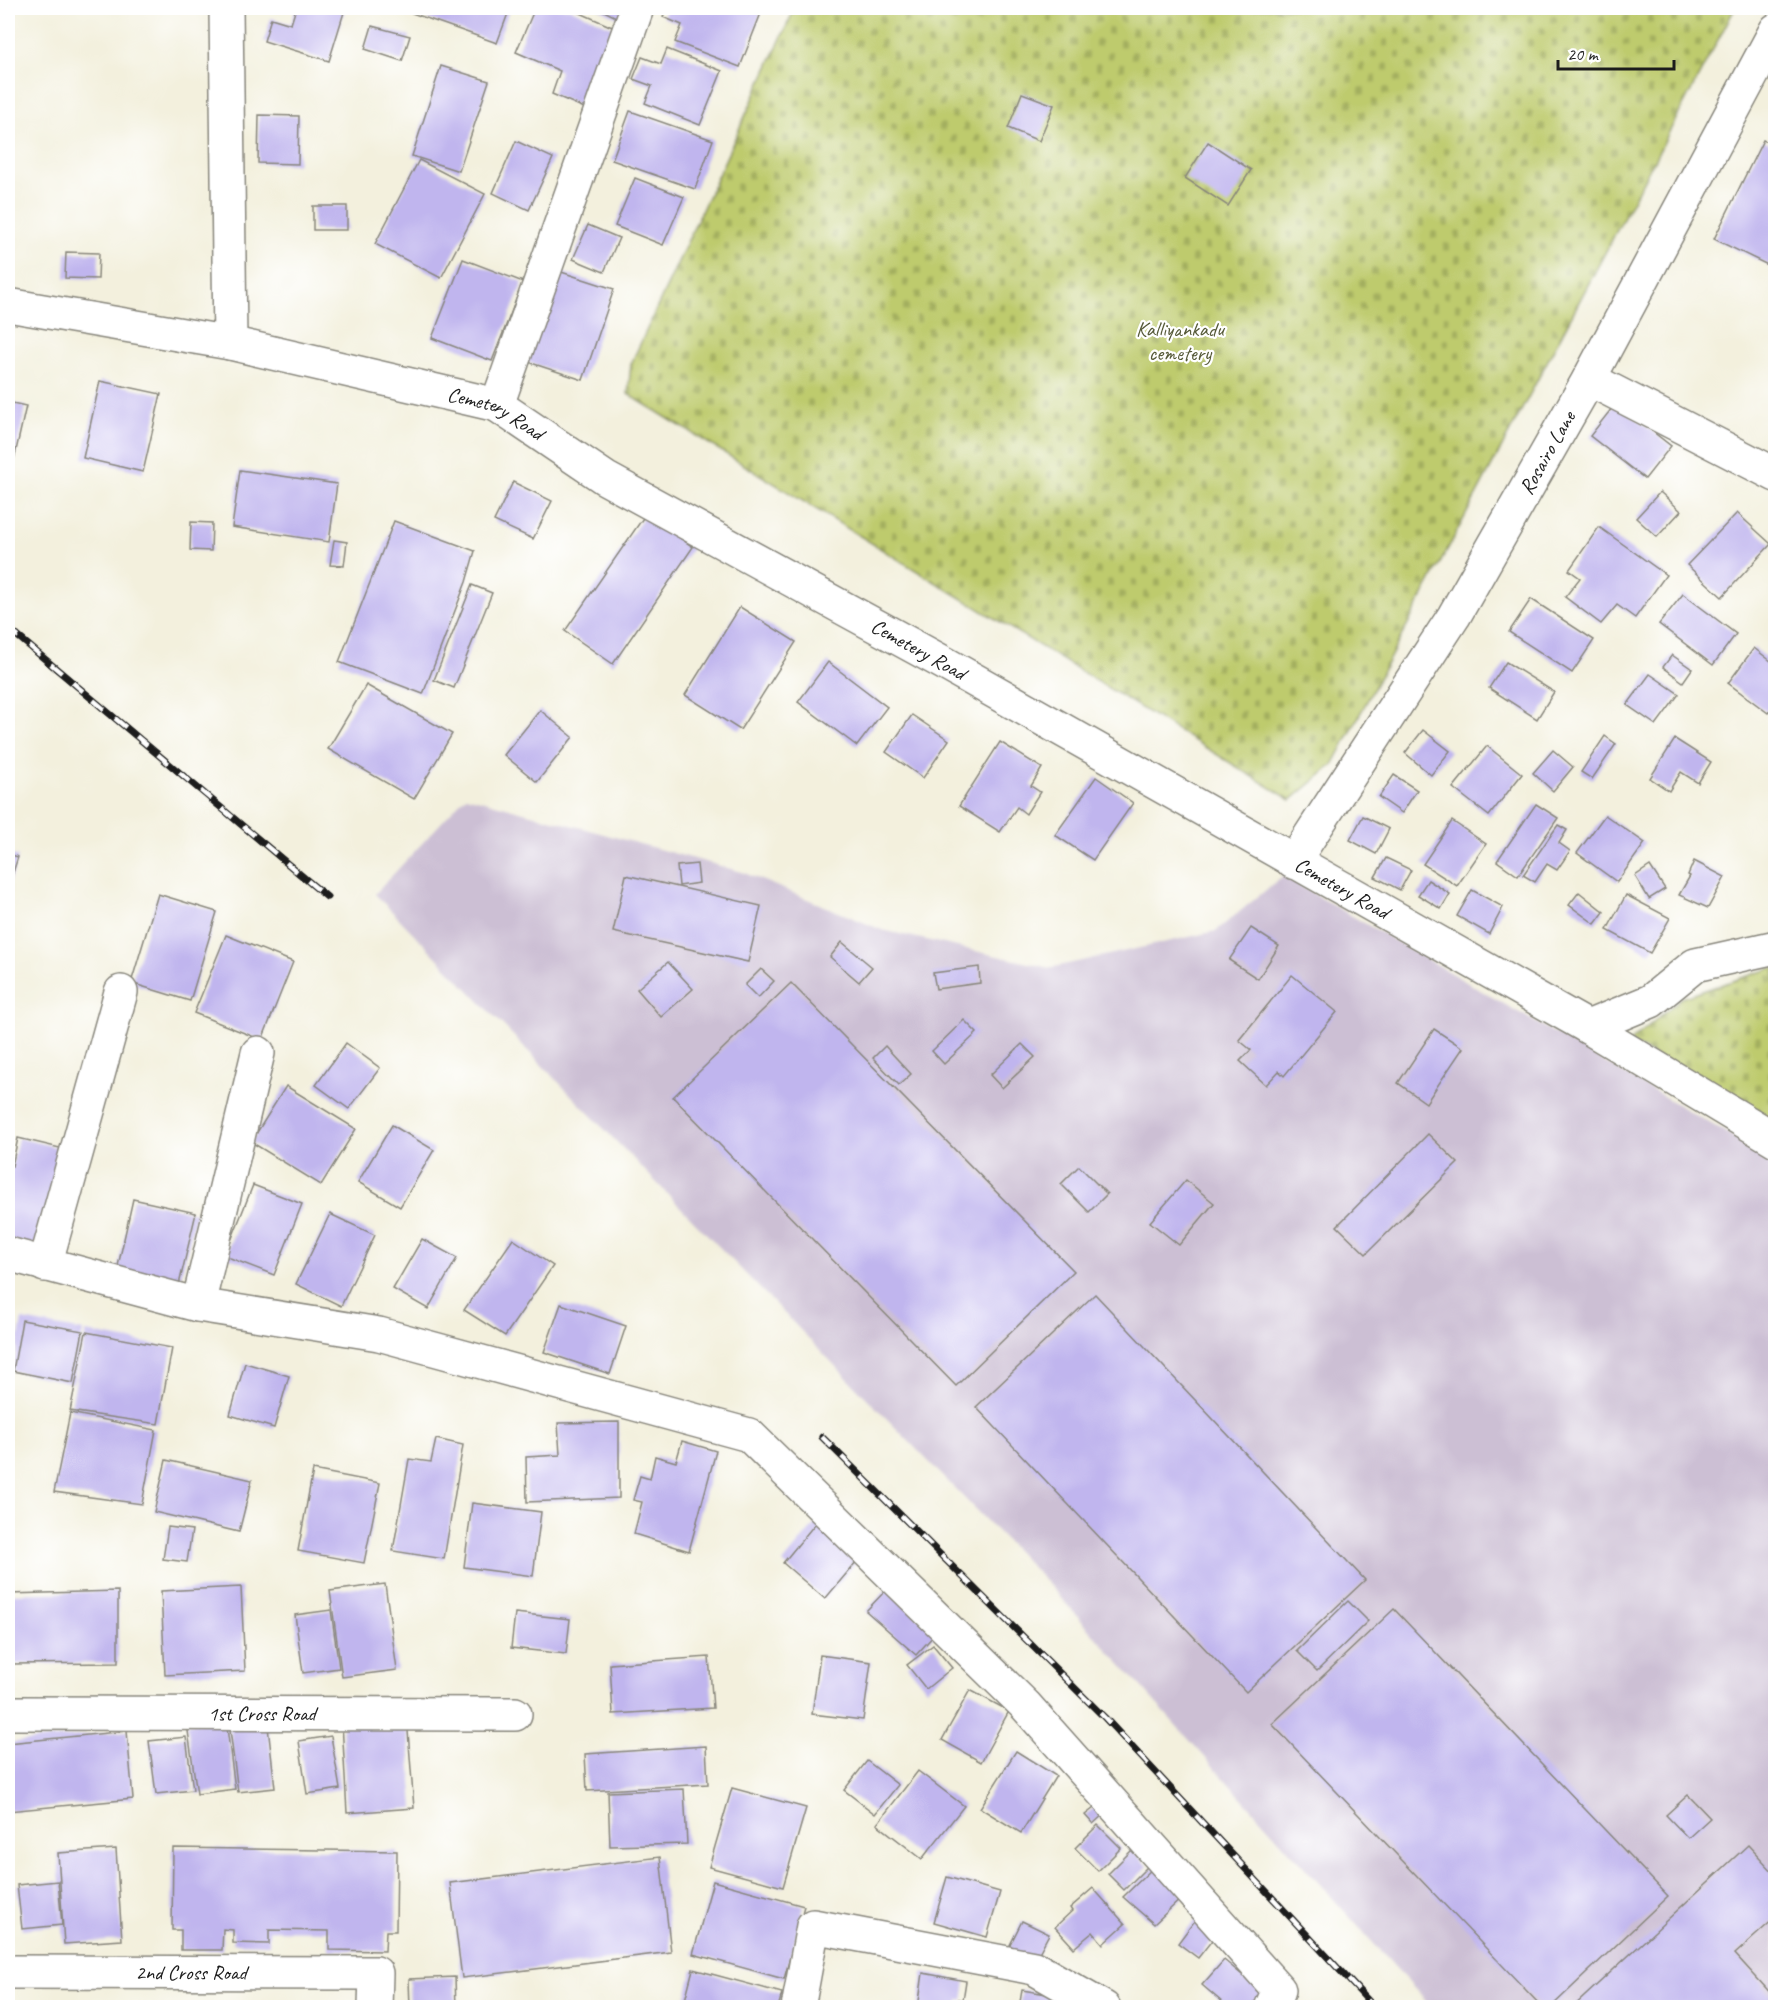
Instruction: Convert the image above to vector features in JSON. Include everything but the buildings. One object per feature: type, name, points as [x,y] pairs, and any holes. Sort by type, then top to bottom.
[{"type":"street","points":[[226,8],[230,343]]},
{"type":"street","points":[[497,405],[637,8]]},
{"type":"street","name":"Rosairo Lane","points":[[1293,862],[1454,616],[1589,379],[1776,30]]},
{"type":"street","name":"Cemetery Road","points":[[8,304],[230,343],[497,405],[605,478],[944,663],[1588,1027],[1776,1140]]},
{"type":"street","points":[[1589,379],[1776,475]]},
{"type":"street","points":[[1588,1027],[1651,1001],[1695,965],[1776,947]]},
{"type":"street","points":[[45,1265],[122,992]]},
{"type":"street","points":[[198,1305],[258,1053]]},
{"type":"street","points":[[8,1254],[198,1305],[379,1334],[749,1435],[1025,1705],[1279,1990],[1271,2007]]},
{"type":"street","name":"1st Cross Road","points":[[8,1713],[515,1714]]},
{"type":"street","points":[[798,2007],[813,1926],[1034,1968],[1104,2007]]},
{"type":"street","name":"2nd Cross Road","points":[[8,1972],[376,1973],[375,2007]]},
{"type":"shaded area","points":[[466,796],[742,872],[882,930],[1050,968],[1216,931],[1283,876],[1775,1161],[1775,2007],[1431,2007],[1050,1586],[375,894]]},
{"type":"green space","name":"Kalliyankadu cemetery","points":[[795,8],[1735,8],[1333,765],[1291,800],[628,394],[631,364]]},
{"type":"green space","points":[[1775,967],[1775,1123],[1630,1042],[1681,998]]},
{"type":"railway","points":[[8,628],[327,897]]},
{"type":"railway","points":[[822,1437],[1105,1718],[1375,2008]]}]
